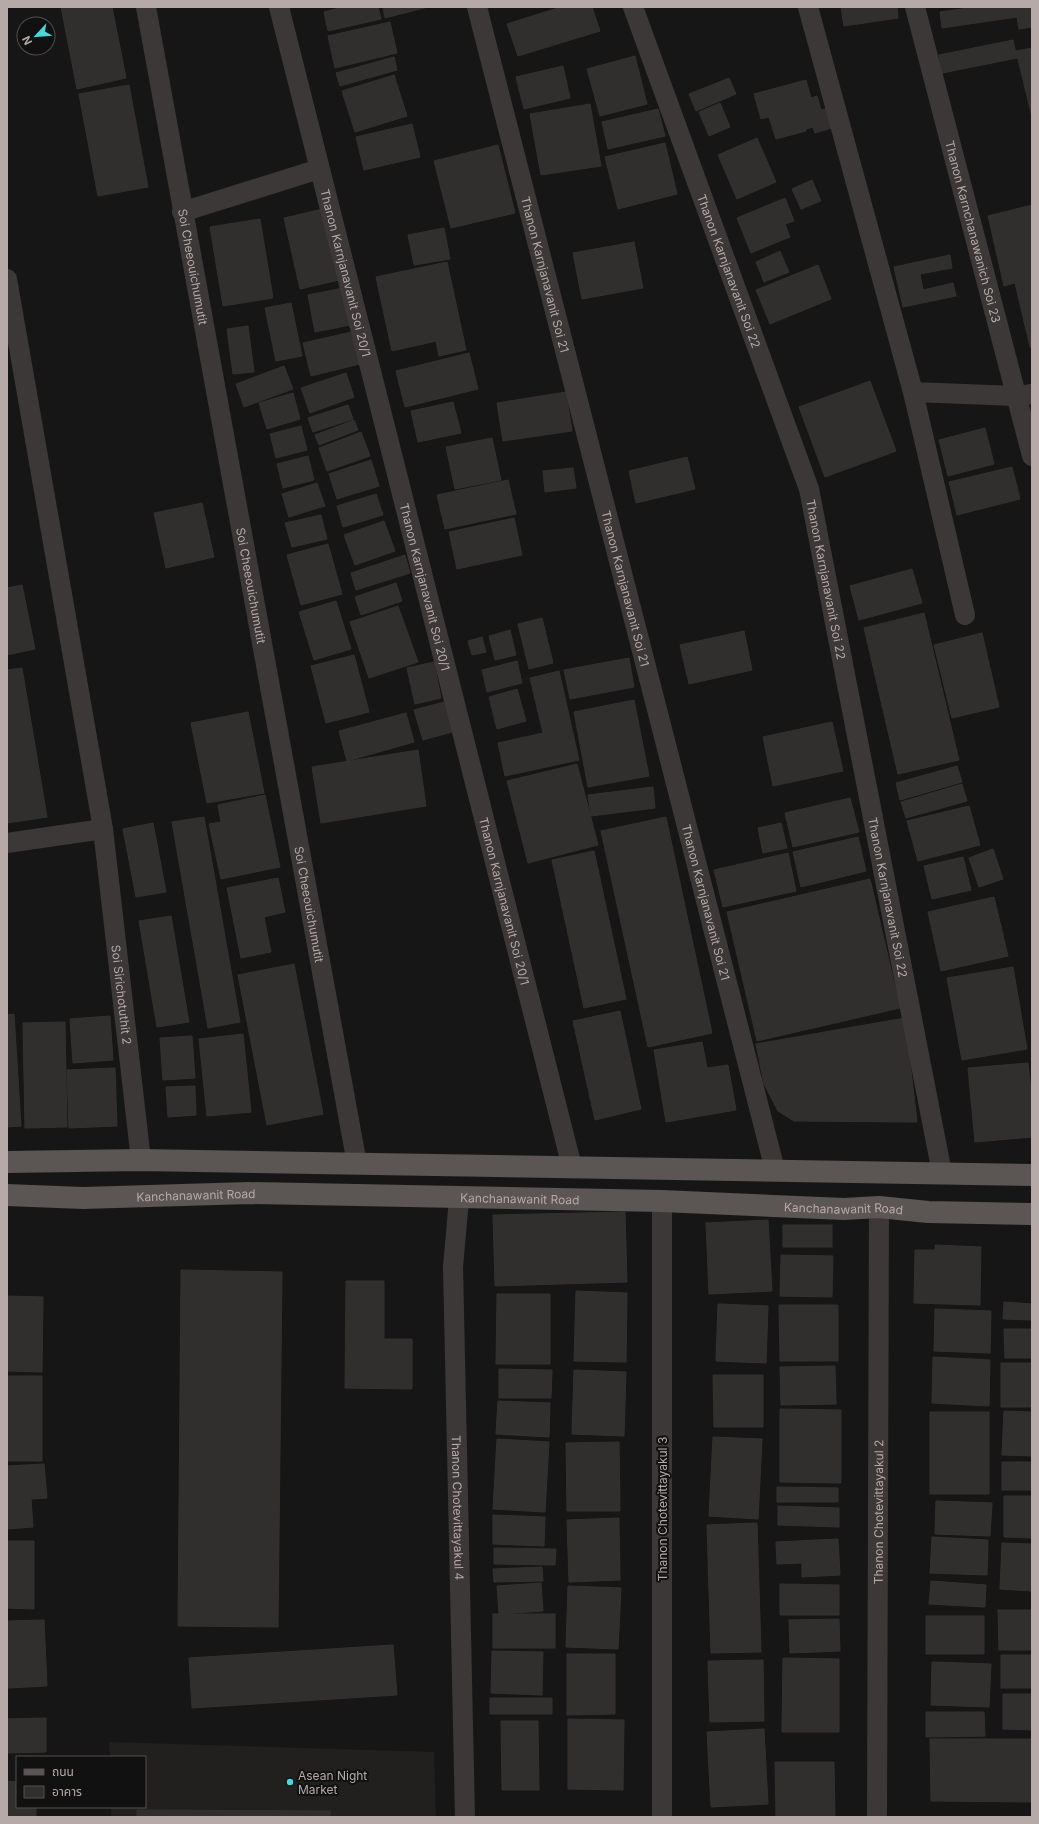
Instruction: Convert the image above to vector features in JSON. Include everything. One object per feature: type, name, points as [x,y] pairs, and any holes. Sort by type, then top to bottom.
[{"type":"main road","points":[[7,1162],[141,1160],[775,1170],[881,1174],[942,1173],[1032,1175]]},
{"type":"main road","points":[[658,1168],[662,1201]]},
{"type":"main road","points":[[879,1207],[881,1174]]},
{"type":"main road","name":"Kanchanawanit Road","points":[[7,1195],[83,1198],[249,1193],[662,1201],[844,1209],[879,1207],[928,1212],[1032,1214]]},
{"type":"street","name":"Soi Cheeouichumutit","points":[[146,7],[182,212],[357,1164]]},
{"type":"street","name":"Thanon Karnjanavanit Soi 20/1","points":[[279,7],[572,1167]]},
{"type":"street","name":"Thanon Karnjanavanit Soi 21","points":[[477,7],[775,1170]]},
{"type":"street","name":"Thanon Karnjanavanit Soi 22","points":[[633,7],[809,489],[942,1173]]},
{"type":"street","points":[[808,7],[913,392],[965,615]]},
{"type":"street","name":"Thanon Karnchanawanich Soi 23","points":[[915,7],[1024,395],[1032,456]]},
{"type":"street","points":[[182,212],[319,169]]},
{"type":"street","name":"Soi Sirichotuthit 2","points":[[7,280],[103,829],[141,1160]]},
{"type":"street","points":[[913,392],[1024,395]]},
{"type":"street","points":[[7,843],[103,829]]},
{"type":"street","name":"Thanon Chotevittayakul 4","points":[[459,1198],[453,1267],[465,1817]]},
{"type":"street","name":"Thanon Chotevittayakul 3","points":[[662,1201],[662,1817]]},
{"type":"street","name":"Thanon Chotevittayakul 2","points":[[877,1817],[879,1207]]},
{"type":"shaded area","name":"Asean Night Market","points":[[109,1742],[434,1752],[436,1817],[111,1817],[111,1808],[146,1808],[146,1756],[110,1756]]},
{"type":"building","points":[[61,7],[112,7],[126,78],[77,89]]},
{"type":"building","points":[[343,7],[378,7],[381,19],[328,31],[324,12]]},
{"type":"building","points":[[383,7],[428,7],[385,18]]},
{"type":"building","points":[[561,7],[592,7],[600,31],[518,56],[507,24]]},
{"type":"building","points":[[841,7],[897,7],[898,18],[844,26]]},
{"type":"building","points":[[975,7],[1032,7],[1032,27],[1019,29],[1017,17],[942,28],[940,12]]},
{"type":"building","points":[[390,22],[397,53],[335,68],[328,36]]},
{"type":"building","points":[[1013,40],[1017,58],[942,73],[939,55]]},
{"type":"building","points":[[1032,48],[1032,117],[1016,51]]},
{"type":"building","points":[[635,56],[647,104],[600,116],[587,69]]},
{"type":"building","points":[[394,57],[397,70],[340,86],[336,73]]},
{"type":"building","points":[[563,66],[570,98],[524,109],[516,77]]},
{"type":"building","points":[[394,75],[407,116],[355,132],[342,91]]},
{"type":"building","points":[[729,78],[736,94],[696,111],[689,94]]},
{"type":"building","points":[[806,80],[811,98],[817,96],[821,110],[829,108],[835,127],[815,133],[813,127],[806,129],[806,131],[776,139],[769,117],[761,119],[754,94]]},
{"type":"building","points":[[129,85],[148,187],[98,196],[79,94]]},
{"type":"building","points":[[720,103],[730,127],[709,136],[699,112]]},
{"type":"building","points":[[590,104],[601,166],[541,175],[530,114]]},
{"type":"building","points":[[658,109],[665,136],[608,149],[602,122]]},
{"type":"building","points":[[412,124],[420,157],[364,170],[356,137]]},
{"type":"building","points":[[757,138],[776,182],[737,199],[718,155]]},
{"type":"building","points":[[665,143],[677,194],[618,209],[605,157]]},
{"type":"building","points":[[498,145],[515,213],[451,228],[434,161]]},
{"type":"building","points":[[812,180],[821,201],[801,209],[792,189]]},
{"type":"building","points":[[785,198],[794,221],[785,224],[790,237],[751,253],[737,218]]},
{"type":"building","points":[[1032,205],[1032,347],[1030,347],[1015,283],[1004,286],[988,216]]},
{"type":"building","points":[[323,209],[339,280],[300,289],[284,218]]},
{"type":"building","points":[[260,219],[273,298],[223,306],[210,227]]},
{"type":"building","points":[[444,228],[450,259],[414,265],[408,235]]},
{"type":"building","points":[[634,242],[643,288],[582,299],[573,253]]},
{"type":"building","points":[[780,251],[789,272],[764,282],[756,262]]},
{"type":"building","points":[[950,255],[952,268],[920,274],[923,290],[953,283],[956,296],[903,307],[894,267]]},
{"type":"building","points":[[447,262],[466,350],[439,356],[436,341],[392,351],[376,277]]},
{"type":"building","points":[[818,265],[831,299],[770,324],[756,290]]},
{"type":"building","points":[[343,288],[350,325],[315,332],[308,295]]},
{"type":"building","points":[[291,303],[302,356],[276,361],[265,308]]},
{"type":"building","points":[[248,326],[254,372],[233,374],[227,329]]},
{"type":"building","points":[[356,331],[364,363],[311,376],[303,343]]},
{"type":"building","points":[[469,353],[478,389],[405,407],[396,371]]},
{"type":"building","points":[[284,366],[293,389],[244,407],[236,384]]},
{"type":"building","points":[[346,373],[354,397],[310,413],[301,388]]},
{"type":"building","points":[[870,381],[896,451],[825,477],[799,407]]},
{"type":"building","points":[[566,392],[572,431],[503,441],[497,403]]},
{"type":"building","points":[[293,393],[300,419],[267,429],[259,403]]},
{"type":"building","points":[[453,402],[461,433],[418,442],[411,411]]},
{"type":"building","points":[[348,405],[353,419],[313,432],[308,418]]},
{"type":"building","points":[[354,420],[358,430],[319,445],[315,435]]},
{"type":"building","points":[[301,426],[307,450],[276,458],[270,434]]},
{"type":"building","points":[[985,428],[994,464],[948,476],[939,440]]},
{"type":"building","points":[[361,432],[370,456],[327,471],[319,448]]},
{"type":"building","points":[[492,438],[501,480],[455,489],[446,447]]},
{"type":"building","points":[[308,456],[314,480],[283,488],[277,464]]},
{"type":"building","points":[[687,457],[695,489],[636,503],[629,471]]},
{"type":"building","points":[[371,460],[379,486],[337,499],[329,474]]},
{"type":"building","points":[[1012,467],[1020,499],[957,515],[949,482]]},
{"type":"building","points":[[573,468],[576,488],[545,492],[543,471]]},
{"type":"building","points":[[508,480],[516,514],[445,529],[437,495]]},
{"type":"building","points":[[317,483],[325,506],[289,517],[282,494]]},
{"type":"building","points":[[376,494],[383,515],[343,527],[337,506]]},
{"type":"building","points":[[202,503],[214,557],[166,568],[154,513]]},
{"type":"building","points":[[321,515],[327,539],[292,547],[285,523]]},
{"type":"building","points":[[514,518],[522,555],[457,569],[449,532]]},
{"type":"building","points":[[384,521],[395,551],[355,565],[344,535]]},
{"type":"building","points":[[328,544],[342,594],[301,605],[287,555]]},
{"type":"building","points":[[405,555],[410,573],[356,590],[351,573]]},
{"type":"building","points":[[912,569],[922,603],[859,620],[850,586]]},
{"type":"building","points":[[396,583],[402,601],[361,615],[355,597]]},
{"type":"building","points":[[22,585],[35,649],[7,655],[7,588]]},
{"type":"building","points":[[336,601],[351,649],[314,660],[299,612]]},
{"type":"building","points":[[398,606],[418,662],[369,678],[350,622]]},
{"type":"building","points":[[924,613],[959,760],[898,774],[864,628]]},
{"type":"building","points":[[542,618],[553,663],[529,669],[518,624]]},
{"type":"building","points":[[510,630],[516,655],[495,660],[489,636]]},
{"type":"building","points":[[744,631],[752,670],[689,684],[680,645]]},
{"type":"building","points":[[982,633],[999,707],[952,718],[934,645]]},
{"type":"building","points":[[482,637],[486,652],[472,655],[468,641]]},
{"type":"building","points":[[354,655],[369,712],[326,723],[311,666]]},
{"type":"building","points":[[629,658],[634,687],[570,699],[564,670]]},
{"type":"building","points":[[517,661],[522,683],[487,692],[482,670]]},
{"type":"building","points":[[434,662],[441,698],[415,704],[407,668]]},
{"type":"building","points":[[22,668],[47,817],[7,823],[7,670]]},
{"type":"building","points":[[559,671],[579,760],[505,776],[498,743],[543,733],[530,678]]},
{"type":"building","points":[[517,689],[526,721],[497,729],[489,697]]},
{"type":"building","points":[[634,700],[649,776],[588,787],[574,712]]},
{"type":"building","points":[[444,702],[452,732],[423,740],[414,710]]},
{"type":"building","points":[[248,712],[264,793],[207,803],[191,723]]},
{"type":"building","points":[[406,713],[414,742],[347,761],[339,731]]},
{"type":"building","points":[[832,722],[843,771],[773,786],[763,737]]},
{"type":"building","points":[[418,750],[426,806],[321,823],[312,767]]},
{"type":"building","points":[[577,764],[598,845],[528,863],[507,781]]},
{"type":"building","points":[[957,766],[962,782],[900,800],[896,783]]},
{"type":"building","points":[[962,784],[967,801],[906,818],[901,802]]},
{"type":"building","points":[[653,787],[655,808],[591,816],[588,795]]},
{"type":"building","points":[[265,795],[280,867],[221,879],[209,824],[221,822],[218,805]]},
{"type":"building","points":[[850,798],[859,832],[793,847],[785,813]]},
{"type":"building","points":[[969,806],[980,845],[918,861],[907,821]]},
{"type":"building","points":[[204,817],[240,1022],[208,1028],[172,822]]},
{"type":"building","points":[[666,817],[712,1033],[648,1047],[601,831]]},
{"type":"building","points":[[153,823],[166,892],[136,897],[123,829]]},
{"type":"building","points":[[781,823],[787,848],[763,853],[758,828]]},
{"type":"building","points":[[858,837],[866,871],[801,887],[793,852]]},
{"type":"building","points":[[993,849],[1003,879],[979,887],[969,858]]},
{"type":"building","points":[[594,851],[626,999],[584,1008],[552,860]]},
{"type":"building","points":[[788,853],[796,891],[723,907],[714,870]]},
{"type":"building","points":[[963,857],[971,890],[932,899],[924,866]]},
{"type":"building","points":[[278,878],[285,912],[264,917],[271,952],[241,958],[227,888]]},
{"type":"building","points":[[870,879],[900,1008],[757,1041],[727,912]]},
{"type":"building","points":[[994,897],[1008,956],[941,971],[928,912]]},
{"type":"building","points":[[171,916],[189,1022],[157,1027],[139,921]]},
{"type":"building","points":[[294,964],[323,1114],[267,1125],[238,975]]},
{"type":"building","points":[[1013,967],[1027,1049],[962,1060],[947,978]]},
{"type":"building","points":[[620,1011],[641,1109],[595,1120],[573,1021]]},
{"type":"building","points":[[14,1014],[21,1126],[7,1127],[7,1015]]},
{"type":"building","points":[[110,1016],[113,1060],[73,1063],[70,1019]]},
{"type":"building","points":[[905,1018],[917,1122],[794,1121],[778,1111],[764,1084],[756,1044]]},
{"type":"building","points":[[65,1022],[67,1127],[25,1128],[23,1023]]},
{"type":"building","points":[[243,1034],[251,1112],[207,1116],[199,1039]]},
{"type":"building","points":[[192,1036],[195,1078],[163,1080],[160,1038]]},
{"type":"building","points":[[702,1042],[707,1068],[728,1065],[736,1110],[666,1122],[654,1050]]},
{"type":"building","points":[[1028,1063],[1032,1101],[1032,1137],[975,1142],[968,1068]]},
{"type":"building","points":[[115,1068],[117,1126],[69,1128],[67,1070]]},
{"type":"building","points":[[195,1086],[196,1115],[168,1117],[166,1087]]},
{"type":"building","points":[[625,1212],[627,1282],[495,1286],[493,1215]]},
{"type":"building","points":[[768,1220],[772,1291],[709,1294],[706,1223]]},
{"type":"building","points":[[783,1225],[832,1225],[832,1247],[783,1247]]},
{"type":"building","points":[[935,1245],[981,1247],[980,1305],[914,1303],[915,1250],[935,1250]]},
{"type":"building","points":[[781,1255],[833,1256],[832,1297],[780,1296]]},
{"type":"building","points":[[181,1270],[282,1272],[278,1627],[178,1626]]},
{"type":"building","points":[[346,1281],[384,1281],[384,1339],[412,1339],[412,1389],[345,1388]]},
{"type":"building","points":[[576,1291],[627,1293],[626,1362],[574,1361]]},
{"type":"building","points":[[497,1294],[550,1294],[550,1364],[496,1364]]},
{"type":"building","points":[[7,1296],[43,1297],[42,1372],[7,1371]]},
{"type":"building","points":[[1004,1302],[1032,1304],[1032,1320],[1003,1319]]},
{"type":"building","points":[[718,1304],[768,1306],[766,1363],[716,1361]]},
{"type":"building","points":[[779,1305],[838,1305],[838,1361],[780,1361]]},
{"type":"building","points":[[935,1309],[991,1311],[990,1353],[934,1351]]},
{"type":"building","points":[[1004,1329],[1032,1329],[1032,1358],[1005,1358]]},
{"type":"building","points":[[933,1357],[990,1360],[989,1406],[932,1403]]},
{"type":"building","points":[[1001,1363],[1032,1363],[1032,1407],[1001,1407]]},
{"type":"building","points":[[835,1366],[836,1404],[781,1405],[780,1367]]},
{"type":"building","points":[[499,1369],[552,1370],[551,1398],[499,1398]]},
{"type":"building","points":[[574,1370],[626,1372],[624,1436],[572,1434]]},
{"type":"building","points":[[713,1375],[763,1375],[763,1427],[714,1427]]},
{"type":"building","points":[[7,1376],[42,1376],[42,1461],[7,1461]]},
{"type":"building","points":[[498,1401],[550,1403],[549,1437],[496,1434]]},
{"type":"building","points":[[780,1409],[841,1410],[841,1483],[780,1482]]},
{"type":"building","points":[[1004,1411],[1032,1412],[1032,1456],[1002,1455]]},
{"type":"building","points":[[930,1412],[989,1412],[989,1494],[930,1494]]},
{"type":"building","points":[[713,1437],[762,1439],[758,1519],[709,1516]]},
{"type":"building","points":[[497,1439],[549,1442],[545,1512],[493,1509]]},
{"type":"building","points":[[619,1442],[620,1511],[567,1511],[566,1443]]},
{"type":"building","points":[[1002,1462],[1032,1462],[1032,1490],[1002,1490]]},
{"type":"building","points":[[44,1464],[47,1498],[31,1499],[33,1527],[7,1529],[7,1466]]},
{"type":"building","points":[[777,1487],[838,1488],[838,1502],[777,1502]]},
{"type":"building","points":[[1004,1496],[1032,1496],[1032,1538],[1004,1537]]},
{"type":"building","points":[[936,1501],[992,1503],[990,1536],[935,1534]]},
{"type":"building","points":[[778,1506],[839,1508],[839,1527],[778,1525]]},
{"type":"building","points":[[493,1515],[545,1517],[544,1546],[493,1544]]},
{"type":"building","points":[[619,1518],[620,1580],[569,1582],[567,1520]]},
{"type":"building","points":[[757,1523],[761,1652],[711,1653],[707,1525]]},
{"type":"building","points":[[932,1537],[988,1540],[987,1575],[930,1573]]},
{"type":"building","points":[[838,1539],[840,1575],[802,1577],[802,1563],[777,1564],[776,1542]]},
{"type":"building","points":[[7,1541],[34,1541],[34,1609],[7,1608]]},
{"type":"building","points":[[1002,1543],[1032,1544],[1032,1591],[1000,1589]]},
{"type":"building","points":[[494,1548],[556,1549],[555,1565],[494,1564]]},
{"type":"building","points":[[542,1567],[543,1581],[494,1582],[493,1569]]},
{"type":"building","points":[[931,1581],[986,1585],[985,1607],[929,1604]]},
{"type":"building","points":[[541,1583],[543,1611],[499,1614],[497,1586]]},
{"type":"building","points":[[780,1584],[839,1585],[839,1615],[780,1615]]},
{"type":"building","points":[[568,1586],[621,1588],[618,1649],[566,1647]]},
{"type":"building","points":[[998,1610],[1032,1610],[1032,1650],[999,1650]]},
{"type":"building","points":[[493,1614],[555,1614],[555,1648],[493,1648]]},
{"type":"building","points":[[926,1616],[984,1616],[984,1654],[926,1654]]},
{"type":"building","points":[[839,1619],[840,1651],[790,1653],[789,1620]]},
{"type":"building","points":[[44,1620],[47,1686],[7,1688],[7,1621]]},
{"type":"building","points":[[393,1645],[397,1695],[192,1708],[189,1658]]},
{"type":"building","points":[[492,1651],[543,1652],[542,1695],[491,1693]]},
{"type":"building","points":[[567,1654],[615,1654],[615,1714],[567,1715]]},
{"type":"building","points":[[1001,1655],[1032,1655],[1032,1688],[1001,1688]]},
{"type":"building","points":[[783,1658],[839,1659],[839,1732],[782,1732]]},
{"type":"building","points":[[763,1660],[764,1721],[710,1722],[708,1661]]},
{"type":"building","points":[[932,1662],[991,1664],[989,1707],[931,1705]]},
{"type":"building","points":[[1003,1694],[1032,1694],[1032,1730],[1003,1729]]},
{"type":"building","points":[[490,1698],[552,1698],[552,1714],[490,1714]]},
{"type":"building","points":[[926,1712],[984,1712],[985,1736],[926,1737]]},
{"type":"building","points":[[46,1718],[46,1752],[7,1753],[7,1719]]},
{"type":"building","points":[[568,1719],[624,1720],[623,1790],[568,1789]]},
{"type":"building","points":[[501,1721],[538,1721],[539,1790],[502,1790]]},
{"type":"building","points":[[764,1729],[768,1804],[711,1807],[707,1732]]},
{"type":"building","points":[[930,1739],[1032,1739],[1032,1802],[931,1801]]},
{"type":"building","points":[[775,1762],[834,1762],[835,1817],[776,1817]]},
{"type":"building","points":[[7,1781],[16,1782],[16,1808],[36,1808],[36,1817],[7,1817]]},
{"type":"building","points":[[137,1810],[330,1811],[330,1817],[137,1817]]},
{"type":"place","name":"Asean Night Market","points":[[290,1782]]}]
